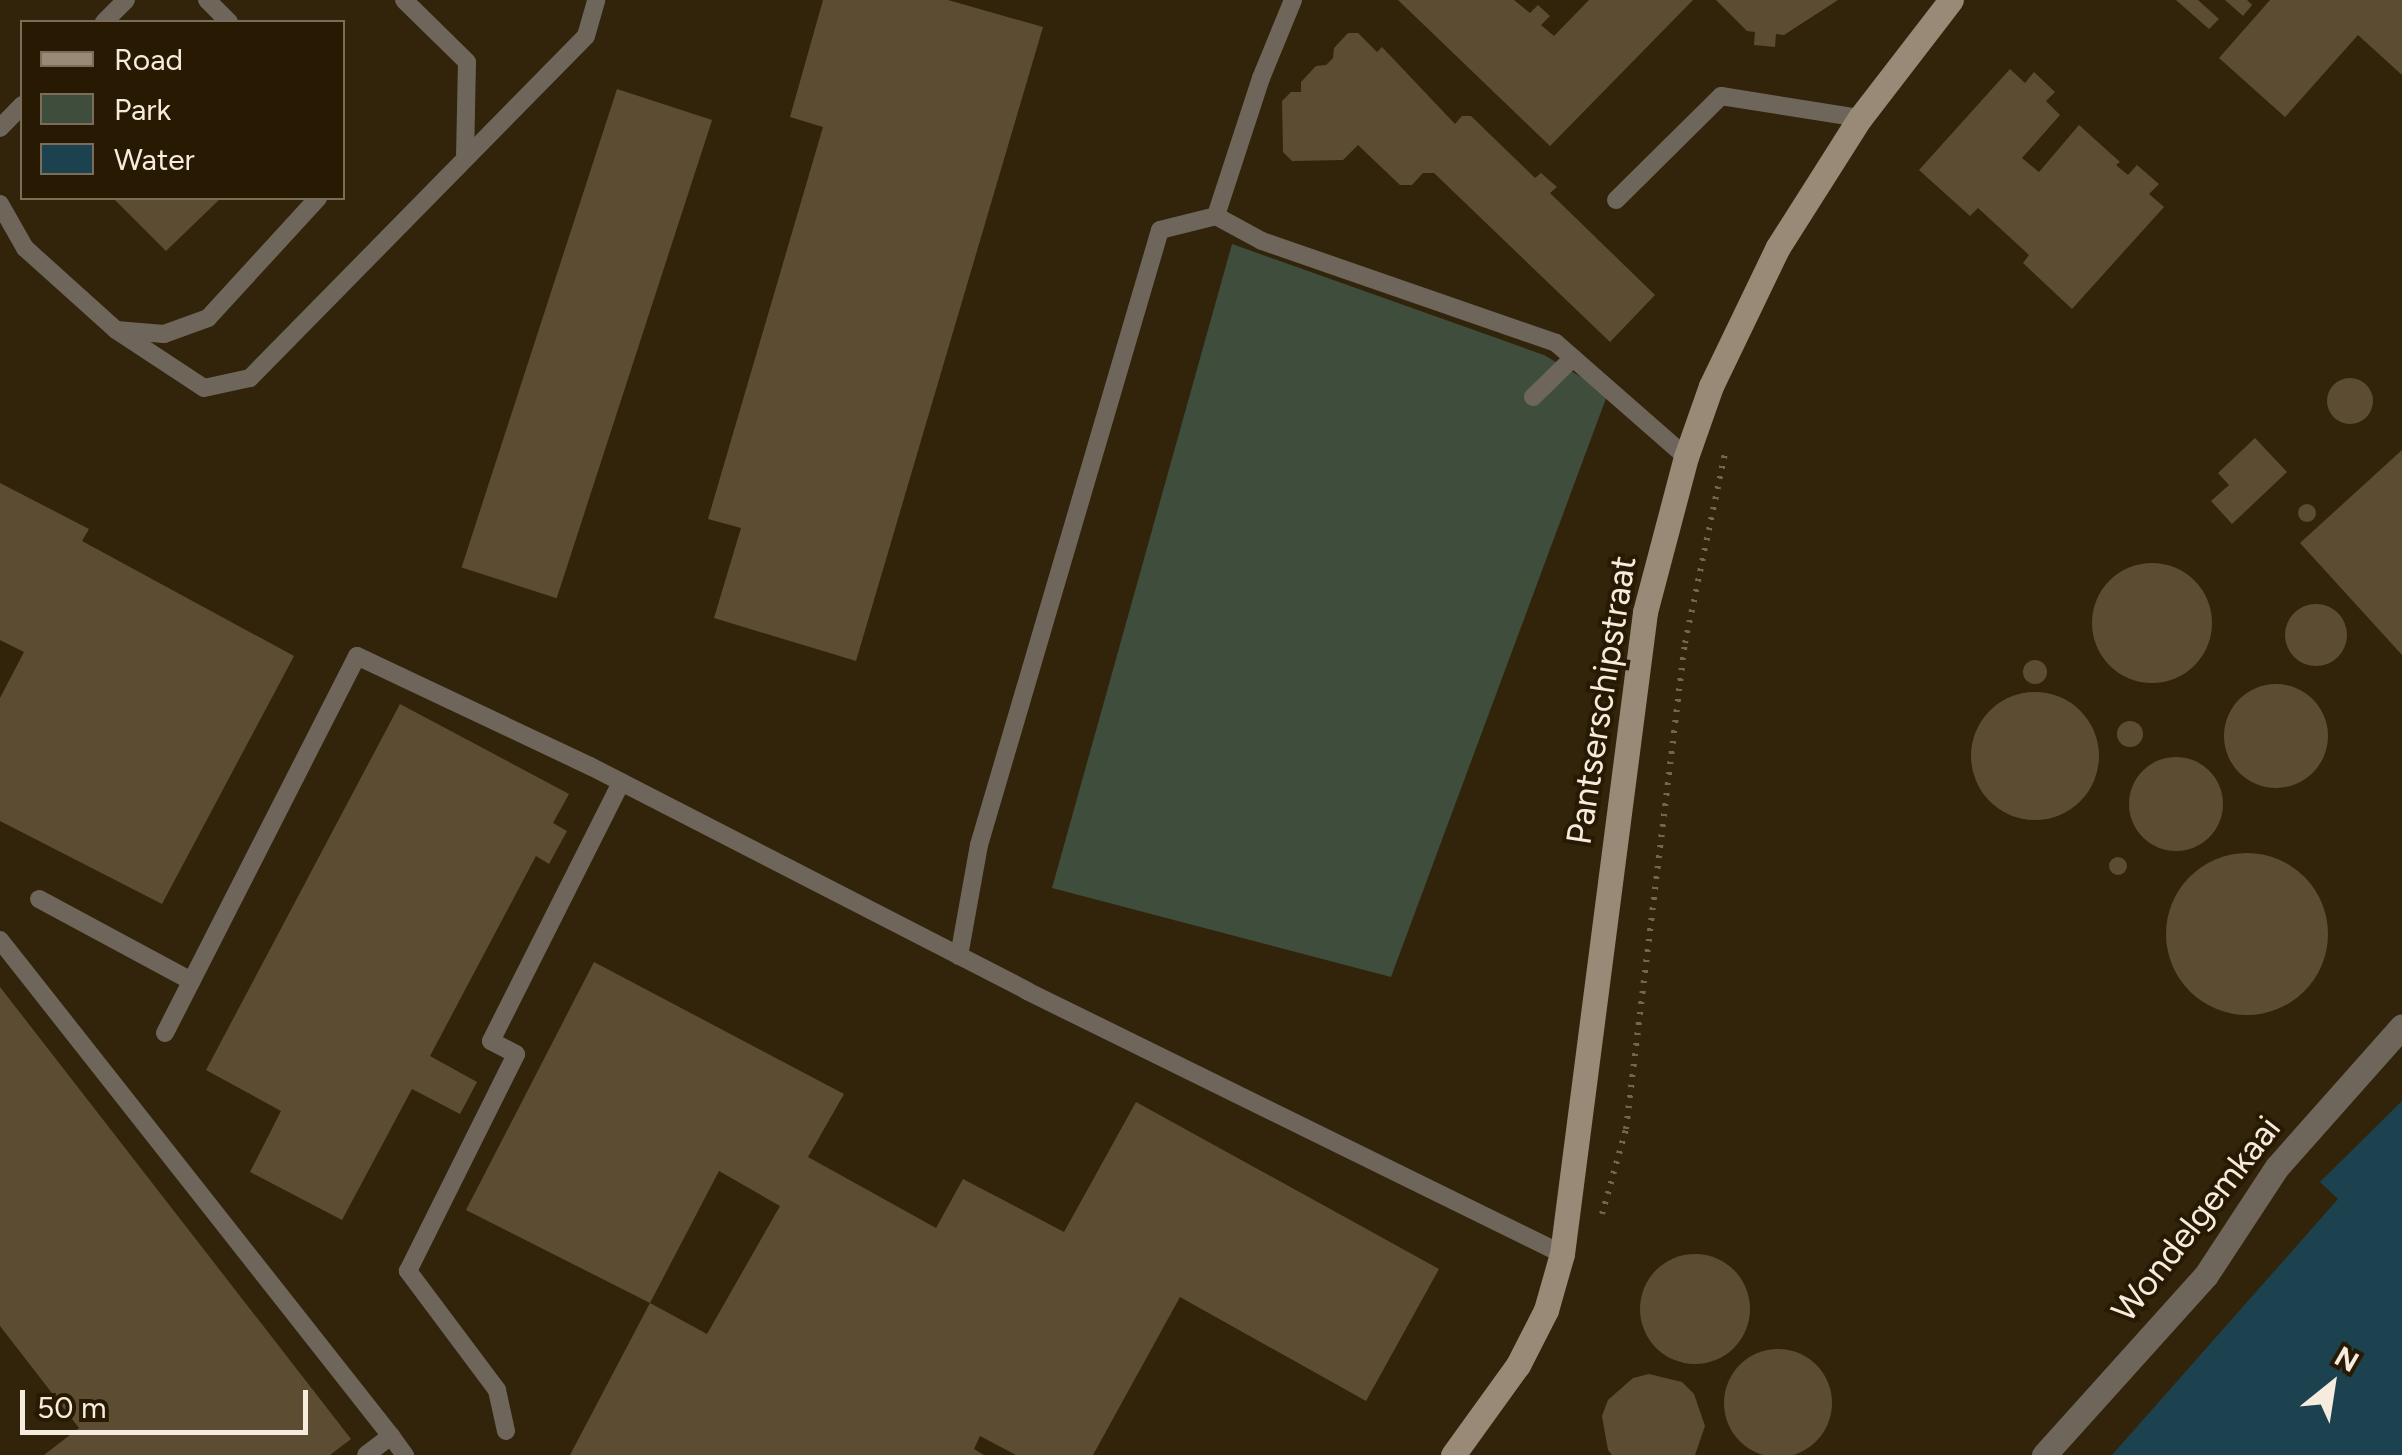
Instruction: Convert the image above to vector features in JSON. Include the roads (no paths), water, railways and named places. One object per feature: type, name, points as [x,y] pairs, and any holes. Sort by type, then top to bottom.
[{"type":"main road","name":"Pantserschipstraat","points":[[1453,1455],[1518,1364],[1546,1310],[1562,1254],[1644,612],[1686,457],[1739,322],[1816,181],[1951,0]]},
{"type":"street","name":"Wondelgemkaai","points":[[2044,1455],[2206,1275],[2277,1168],[2402,1026]]},
{"type":"lane","points":[[106,20],[126,0]]},
{"type":"lane","points":[[207,0],[227,20]]},
{"type":"lane","points":[[404,0],[468,62],[466,158]]},
{"type":"lane","points":[[0,204],[25,248],[116,330],[204,388],[250,378],[586,36],[596,0]]},
{"type":"lane","points":[[1216,216],[1261,78],[1293,0]]},
{"type":"lane","points":[[1616,200],[1721,96],[1860,118]]},
{"type":"lane","points":[[0,128],[20,108]]},
{"type":"lane","points":[[116,330],[164,334],[208,318],[316,200]]},
{"type":"lane","points":[[959,956],[979,845],[1160,230],[1216,216],[1262,241],[1556,343],[1686,457]]},
{"type":"lane","points":[[1533,397],[1573,358]]},
{"type":"lane","points":[[165,1033],[357,656],[620,782],[959,956],[1562,1254]]},
{"type":"lane","points":[[506,1431],[497,1390],[408,1271],[516,1054],[491,1040],[620,782]]},
{"type":"lane","points":[[38,898],[191,981]]},
{"type":"lane","points":[[0,940],[405,1455]]},
{"type":"lane","points":[[366,1455],[391,1436]]},
{"type":"water","points":[[2402,1101],[2402,1455],[2112,1455],[2338,1199],[2320,1182]]}]
